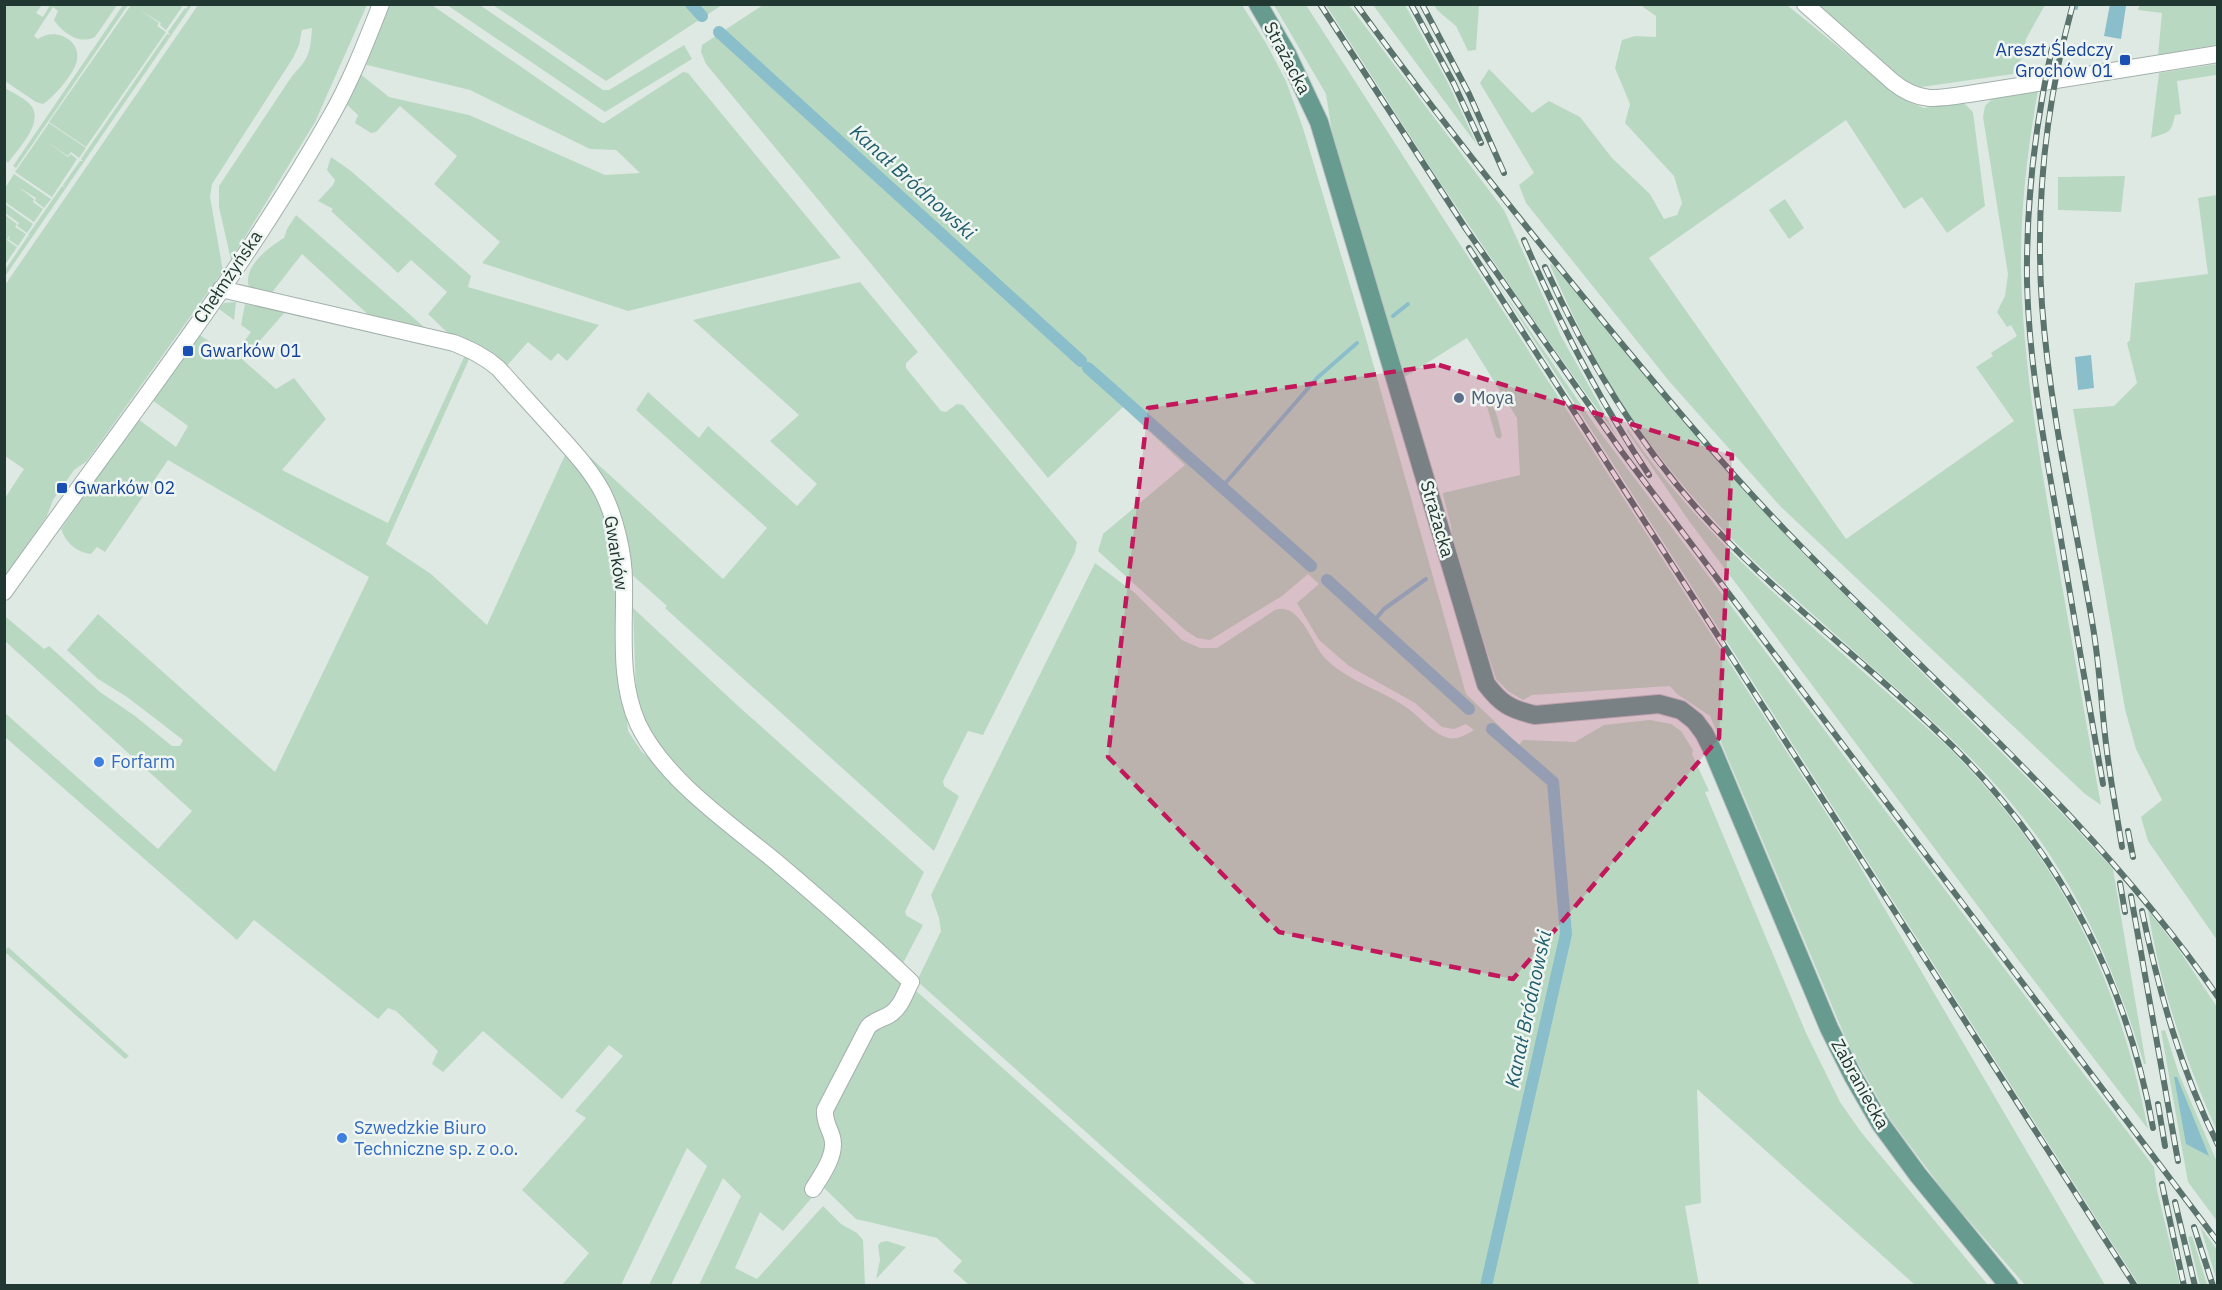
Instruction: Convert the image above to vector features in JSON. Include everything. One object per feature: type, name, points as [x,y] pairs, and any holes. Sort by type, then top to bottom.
[{"type":"main road","name":"Strażacka","points":[[1258,4],[1292,63],[1319,122],[1486,684],[1499,702],[1516,711],[1534,715],[1659,704],[1681,710],[1695,721],[1704,733],[1757,856]]},
{"type":"main road","name":"Zabraniecka","points":[[1757,856],[1829,1028],[1852,1076],[1880,1123],[1918,1174],[2009,1286]]},
{"type":"street","name":"Chełmżyńska","points":[[4,592],[222,290],[256,237],[332,115],[381,4]]},
{"type":"street","points":[[1809,8],[1902,90],[1924,98],[1975,93],[2217,54]]},
{"type":"street","name":"Gwarków","points":[[222,290],[454,343],[486,357],[580,459],[603,494],[617,536],[624,578],[623,622],[628,697],[638,724],[656,753],[674,776],[856,930],[911,982],[898,1007],[890,1015],[873,1022],[868,1027],[825,1110],[833,1147],[824,1171],[813,1189]]},
{"type":"highlighted area","points":[[1439,365],[1732,455],[1719,738],[1513,979],[1279,932],[1108,757],[1148,408]]},
{"type":"green space","points":[[179,4],[182,7],[166,30],[160,25],[161,23],[140,10],[159,23],[157,26],[166,32],[86,147],[49,122],[131,5]]},
{"type":"green space","points":[[1813,4],[2045,5],[2026,39],[2023,56],[2013,74],[1921,87],[1901,81]]},
{"type":"green space","points":[[2140,4],[2217,5],[2217,45],[2158,55],[2162,13],[2138,10]]},
{"type":"green space","points":[[4,5],[42,5],[36,13],[43,17],[50,5],[117,5],[95,37],[83,40],[67,33],[58,25],[54,20],[58,11],[53,7],[34,36],[38,39],[51,34],[65,37],[75,46],[77,60],[63,84],[43,104],[36,102],[5,81]]},
{"type":"green space","points":[[123,5],[128,5],[16,168],[13,166]]},
{"type":"green space","points":[[187,5],[192,5],[6,275],[5,270],[28,236],[30,237],[28,235],[62,186],[65,187],[63,185],[80,161],[83,161],[81,159],[167,34],[170,35],[168,32],[185,8],[187,9]]},
{"type":"green space","points":[[198,5],[367,5],[315,122],[231,260],[219,207],[219,186],[292,76],[306,59],[310,49],[312,28],[302,30],[293,58],[212,184],[210,197],[223,271],[87,461],[74,470],[53,500],[47,516],[5,577],[5,498],[24,469],[5,456],[5,285]]},
{"type":"green space","points":[[389,5],[432,5],[602,123],[683,72],[688,73],[841,258],[628,311],[482,263],[500,242],[434,184],[457,156],[400,106],[376,132],[371,133],[355,123],[358,115],[346,104],[359,73],[389,97],[469,115],[605,175],[640,173],[616,150],[590,149],[470,90],[363,64]]},
{"type":"green space","points":[[447,5],[480,5],[603,90],[609,90],[684,45],[692,59],[605,112]]},
{"type":"green space","points":[[493,5],[722,5],[606,81]]},
{"type":"green space","points":[[763,5],[1242,5],[1286,81],[1303,128],[1365,335],[1466,694],[1519,745],[1523,740],[1575,742],[1604,725],[1650,720],[1671,724],[1681,731],[1693,750],[1692,754],[1709,791],[1705,792],[1806,1033],[1840,1102],[1861,1132],[1988,1285],[1915,1285],[1697,1089],[1701,1203],[1685,1206],[1699,1285],[1257,1285],[917,981],[941,931],[931,895],[1095,563],[1135,593],[1182,640],[1200,648],[1217,648],[1275,610],[1291,611],[1304,624],[1324,657],[1343,673],[1400,703],[1428,726],[1448,738],[1465,735],[1474,730],[1466,724],[1454,729],[1442,727],[1415,703],[1349,666],[1319,640],[1297,603],[1319,584],[1308,574],[1282,596],[1210,640],[1197,638],[1185,630],[1098,551],[1103,534],[1185,465],[1123,407],[1048,478],[706,64],[701,52],[702,45]]},
{"type":"green space","points":[[1274,5],[1306,5],[1855,858],[2105,1285],[2025,1285],[1949,1198],[1890,1119],[1851,1051],[1710,716],[1677,694],[1670,686],[1532,695],[1523,700],[1508,691],[1496,679],[1453,546],[1443,493],[1520,475],[1517,418],[1467,338],[1403,378],[1333,139],[1326,94]]},
{"type":"green space","points":[[1326,5],[1349,5],[1504,210],[1561,336],[1618,438],[1527,311],[1439,181]]},
{"type":"green space","points":[[1373,5],[1405,5],[1448,83],[1477,145]]},
{"type":"green space","points":[[1434,5],[1481,5],[1479,6],[1476,50],[1468,51],[1456,26]]},
{"type":"green space","points":[[1642,5],[1787,5],[1909,102],[1924,108],[1963,102],[1973,112],[1985,206],[1947,233],[1922,197],[1904,209],[1846,120],[1649,258],[1846,539],[2014,421],[1976,367],[1993,356],[1991,353],[2017,336],[2011,325],[2007,327],[1997,312],[2005,296],[2008,274],[1983,117],[1985,106],[1992,99],[2038,90],[2028,154],[2022,219],[2024,332],[2042,471],[2101,805],[2085,794],[1780,506],[1669,381],[1526,203],[1519,185],[1534,173],[1480,83],[1489,69],[1532,113],[1549,101],[1580,117],[1612,158],[1650,194],[1664,219],[1677,215],[1682,203],[1674,176],[1625,123],[1630,104],[1615,68],[1622,40],[1635,36],[1656,37],[1656,16]]},
{"type":"green space","points":[[2217,64],[2217,83],[2216,75],[2177,81],[2181,114],[2175,115],[2168,131],[2151,138],[2159,73]]},
{"type":"green space","points":[[5,88],[27,101],[35,114],[28,136],[8,163],[5,160]]},
{"type":"green space","points":[[49,123],[86,148],[79,158],[71,152],[68,156],[47,142],[68,157],[71,154],[77,159],[52,197],[15,172]]},
{"type":"green space","points":[[331,157],[351,171],[471,276],[468,287],[599,325],[567,361],[558,353],[551,361],[528,342],[504,369],[476,343],[453,338],[428,314],[447,292],[411,260],[398,273],[331,211],[333,209],[318,201],[335,180],[327,170]]},
{"type":"green space","points":[[14,174],[51,199],[44,208],[35,201],[36,198],[18,187],[43,209],[34,222],[5,202],[5,188]]},
{"type":"green space","points":[[2125,176],[2121,212],[2058,210],[2058,177]]},
{"type":"green space","points":[[2218,195],[2217,940],[2148,841],[2141,817],[2162,800],[2136,749],[2125,709],[2073,409],[2114,406],[2137,383],[2127,343],[2130,340],[2135,283],[2208,274],[2198,198]]},
{"type":"green space","points":[[1785,199],[1804,228],[1789,239],[1769,210]]},
{"type":"green space","points":[[5,204],[33,224],[27,233],[17,226],[19,223],[5,213]]},
{"type":"green space","points":[[5,215],[17,224],[15,227],[26,234],[18,246],[8,239],[9,236],[7,240],[17,247],[5,265]]},
{"type":"green space","points":[[296,215],[431,333],[374,320],[302,254],[270,295],[250,290],[248,282],[252,266],[264,253],[284,238]]},
{"type":"green space","points":[[1552,264],[1744,491],[2059,810],[2113,869],[2146,1064],[2144,1064],[2122,997],[2094,933],[2041,842],[1990,778],[1958,745],[1757,564],[1670,470],[1614,392],[1579,327],[1550,265]]},
{"type":"green space","points":[[1496,281],[1599,431],[2154,1167],[2157,1190],[2180,1285],[2139,1285]]},
{"type":"green space","points":[[860,282],[918,352],[906,363],[906,368],[941,411],[946,412],[957,404],[963,405],[1077,542],[1075,552],[983,735],[968,731],[943,781],[944,786],[959,796],[934,851],[665,608],[667,606],[630,573],[626,531],[589,462],[590,457],[723,579],[767,528],[636,410],[648,392],[699,438],[708,426],[797,506],[817,484],[770,441],[799,415],[693,320]]},
{"type":"green space","points":[[236,302],[234,320],[219,309],[224,303]]},
{"type":"green space","points":[[245,304],[285,312],[243,360],[276,389],[294,378],[326,419],[282,470],[388,523],[465,355],[470,357],[386,544],[431,574],[487,625],[566,453],[585,475],[600,501],[613,542],[628,731],[642,752],[914,989],[1246,1285],[969,1285],[953,1271],[962,1261],[937,1238],[856,1219],[822,1186],[783,1231],[760,1212],[735,1268],[757,1279],[823,1206],[841,1224],[857,1233],[863,1240],[865,1285],[699,1285],[741,1196],[723,1178],[671,1285],[649,1285],[707,1166],[687,1148],[621,1285],[562,1285],[589,1253],[522,1190],[586,1118],[575,1111],[623,1056],[609,1045],[562,1099],[483,1031],[443,1072],[432,1064],[438,1051],[396,1011],[388,1008],[378,1019],[254,920],[237,940],[5,737],[5,713],[158,849],[192,811],[5,641],[4,620],[6,617],[44,649],[49,646],[100,692],[135,716],[172,746],[180,746],[183,740],[127,697],[98,679],[67,650],[98,614],[275,772],[369,577],[168,460],[105,552],[97,547],[91,554],[76,549],[66,539],[61,529],[138,419],[176,447],[188,426],[152,400],[200,335],[232,358],[251,332],[241,325]]},
{"type":"green space","points":[[1481,398],[1494,408],[1502,435],[1500,439],[1496,437],[1486,403],[1481,404]]},
{"type":"green space","points":[[1628,429],[1698,518],[1779,597],[1948,747],[1987,789],[2022,832],[2052,876],[2101,970],[2135,1073],[2148,1129],[1689,521],[1627,431]]},
{"type":"green space","points":[[633,608],[737,705],[924,872],[905,912],[907,916],[923,925],[901,967],[672,767],[644,728],[636,695]]},
{"type":"green space","points":[[2148,910],[2181,953],[2217,1007],[2217,1131],[2194,1077],[2175,1022],[2159,967]]},
{"type":"green space","points":[[8,947],[129,1056],[125,1059],[5,952]]},
{"type":"green space","points":[[2165,1030],[2179,1074],[2217,1162],[2217,1221],[2188,1182],[2161,1031]]},
{"type":"green space","points":[[2200,1226],[2217,1250],[2217,1281]]},
{"type":"green space","points":[[2192,1236],[2208,1285],[2200,1285],[2188,1237]]},
{"type":"green space","points":[[887,1241],[906,1247],[876,1279],[880,1260],[878,1245]]},
{"type":"water","points":[[2110,4],[2126,6],[2121,39],[2104,36]]},
{"type":"water","points":[[2091,355],[2094,388],[2078,390],[2075,357]]},
{"type":"water","points":[[2174,1077],[2177,1077],[2209,1156],[2186,1144]]},
{"type":"waterway","name":"Kanał Bródnowski","points":[[691,4],[702,16]]},
{"type":"waterway","points":[[2076,8],[2077,4]]},
{"type":"waterway","name":"Kanał Bródnowski","points":[[719,32],[1081,361]]},
{"type":"waterway","points":[[1393,316],[1408,304]]},
{"type":"waterway","points":[[1222,487],[1317,378],[1357,343]]},
{"type":"waterway","name":"Kanał Bródnowski","points":[[1088,368],[1311,566]]},
{"type":"waterway","points":[[1374,621],[1384,609],[1426,579]]},
{"type":"waterway","name":"Kanał Bródnowski","points":[[1327,580],[1469,709]]},
{"type":"waterway","name":"Kanał Bródnowski","points":[[1486,1286],[1566,934],[1553,782],[1492,729]]},
{"type":"railway","points":[[1320,4],[1466,229],[1622,452],[2218,1242]]},
{"type":"railway","points":[[1356,4],[1517,215],[1700,436],[1787,532],[2067,813],[2171,933],[2218,997]]},
{"type":"railway","points":[[1411,4],[1454,84],[1481,143]]},
{"type":"railway","points":[[1422,4],[1469,94],[1504,173]]},
{"type":"railway","points":[[2073,4],[2056,78],[2045,153],[2040,229],[2042,305],[2057,426],[2095,640],[2107,749],[2122,847]]},
{"type":"railway","points":[[2052,48],[2036,135],[2030,194],[2027,252],[2028,312],[2042,429],[2103,784]]},
{"type":"railway","points":[[1524,240],[1581,360],[1613,418],[1649,475]]},
{"type":"railway","points":[[1469,248],[2135,1286]]},
{"type":"railway","points":[[1545,267],[1598,370],[1639,434],[1685,495],[1738,552],[1938,732],[1979,774],[2016,818],[2049,864],[2078,912],[2103,963],[2124,1016],[2153,1128]]},
{"type":"railway","points":[[2128,831],[2133,857]]},
{"type":"railway","points":[[2120,883],[2125,912]]},
{"type":"railway","points":[[2131,896],[2178,1161]]},
{"type":"railway","points":[[2142,911],[2172,1031],[2193,1089],[2218,1145]]},
{"type":"railway","points":[[2158,1104],[2165,1146]]},
{"type":"railway","points":[[2162,1184],[2184,1286]]},
{"type":"railway","points":[[2175,1202],[2195,1286]]},
{"type":"railway","points":[[2194,1227],[2213,1286]]},
{"type":"place","name":"Areszt Śledczy Grochów 01","points":[[2125,60]]},
{"type":"place","name":"Gwarków 01","points":[[188,351]]},
{"type":"place","name":"Moya","points":[[1459,398]]},
{"type":"place","name":"Gwarków 02","points":[[62,488]]},
{"type":"place","name":"Forfarm","points":[[99,762]]},
{"type":"place","name":"Szwedzkie Biuro Techniczne sp. z o.o.","points":[[342,1138]]}]
